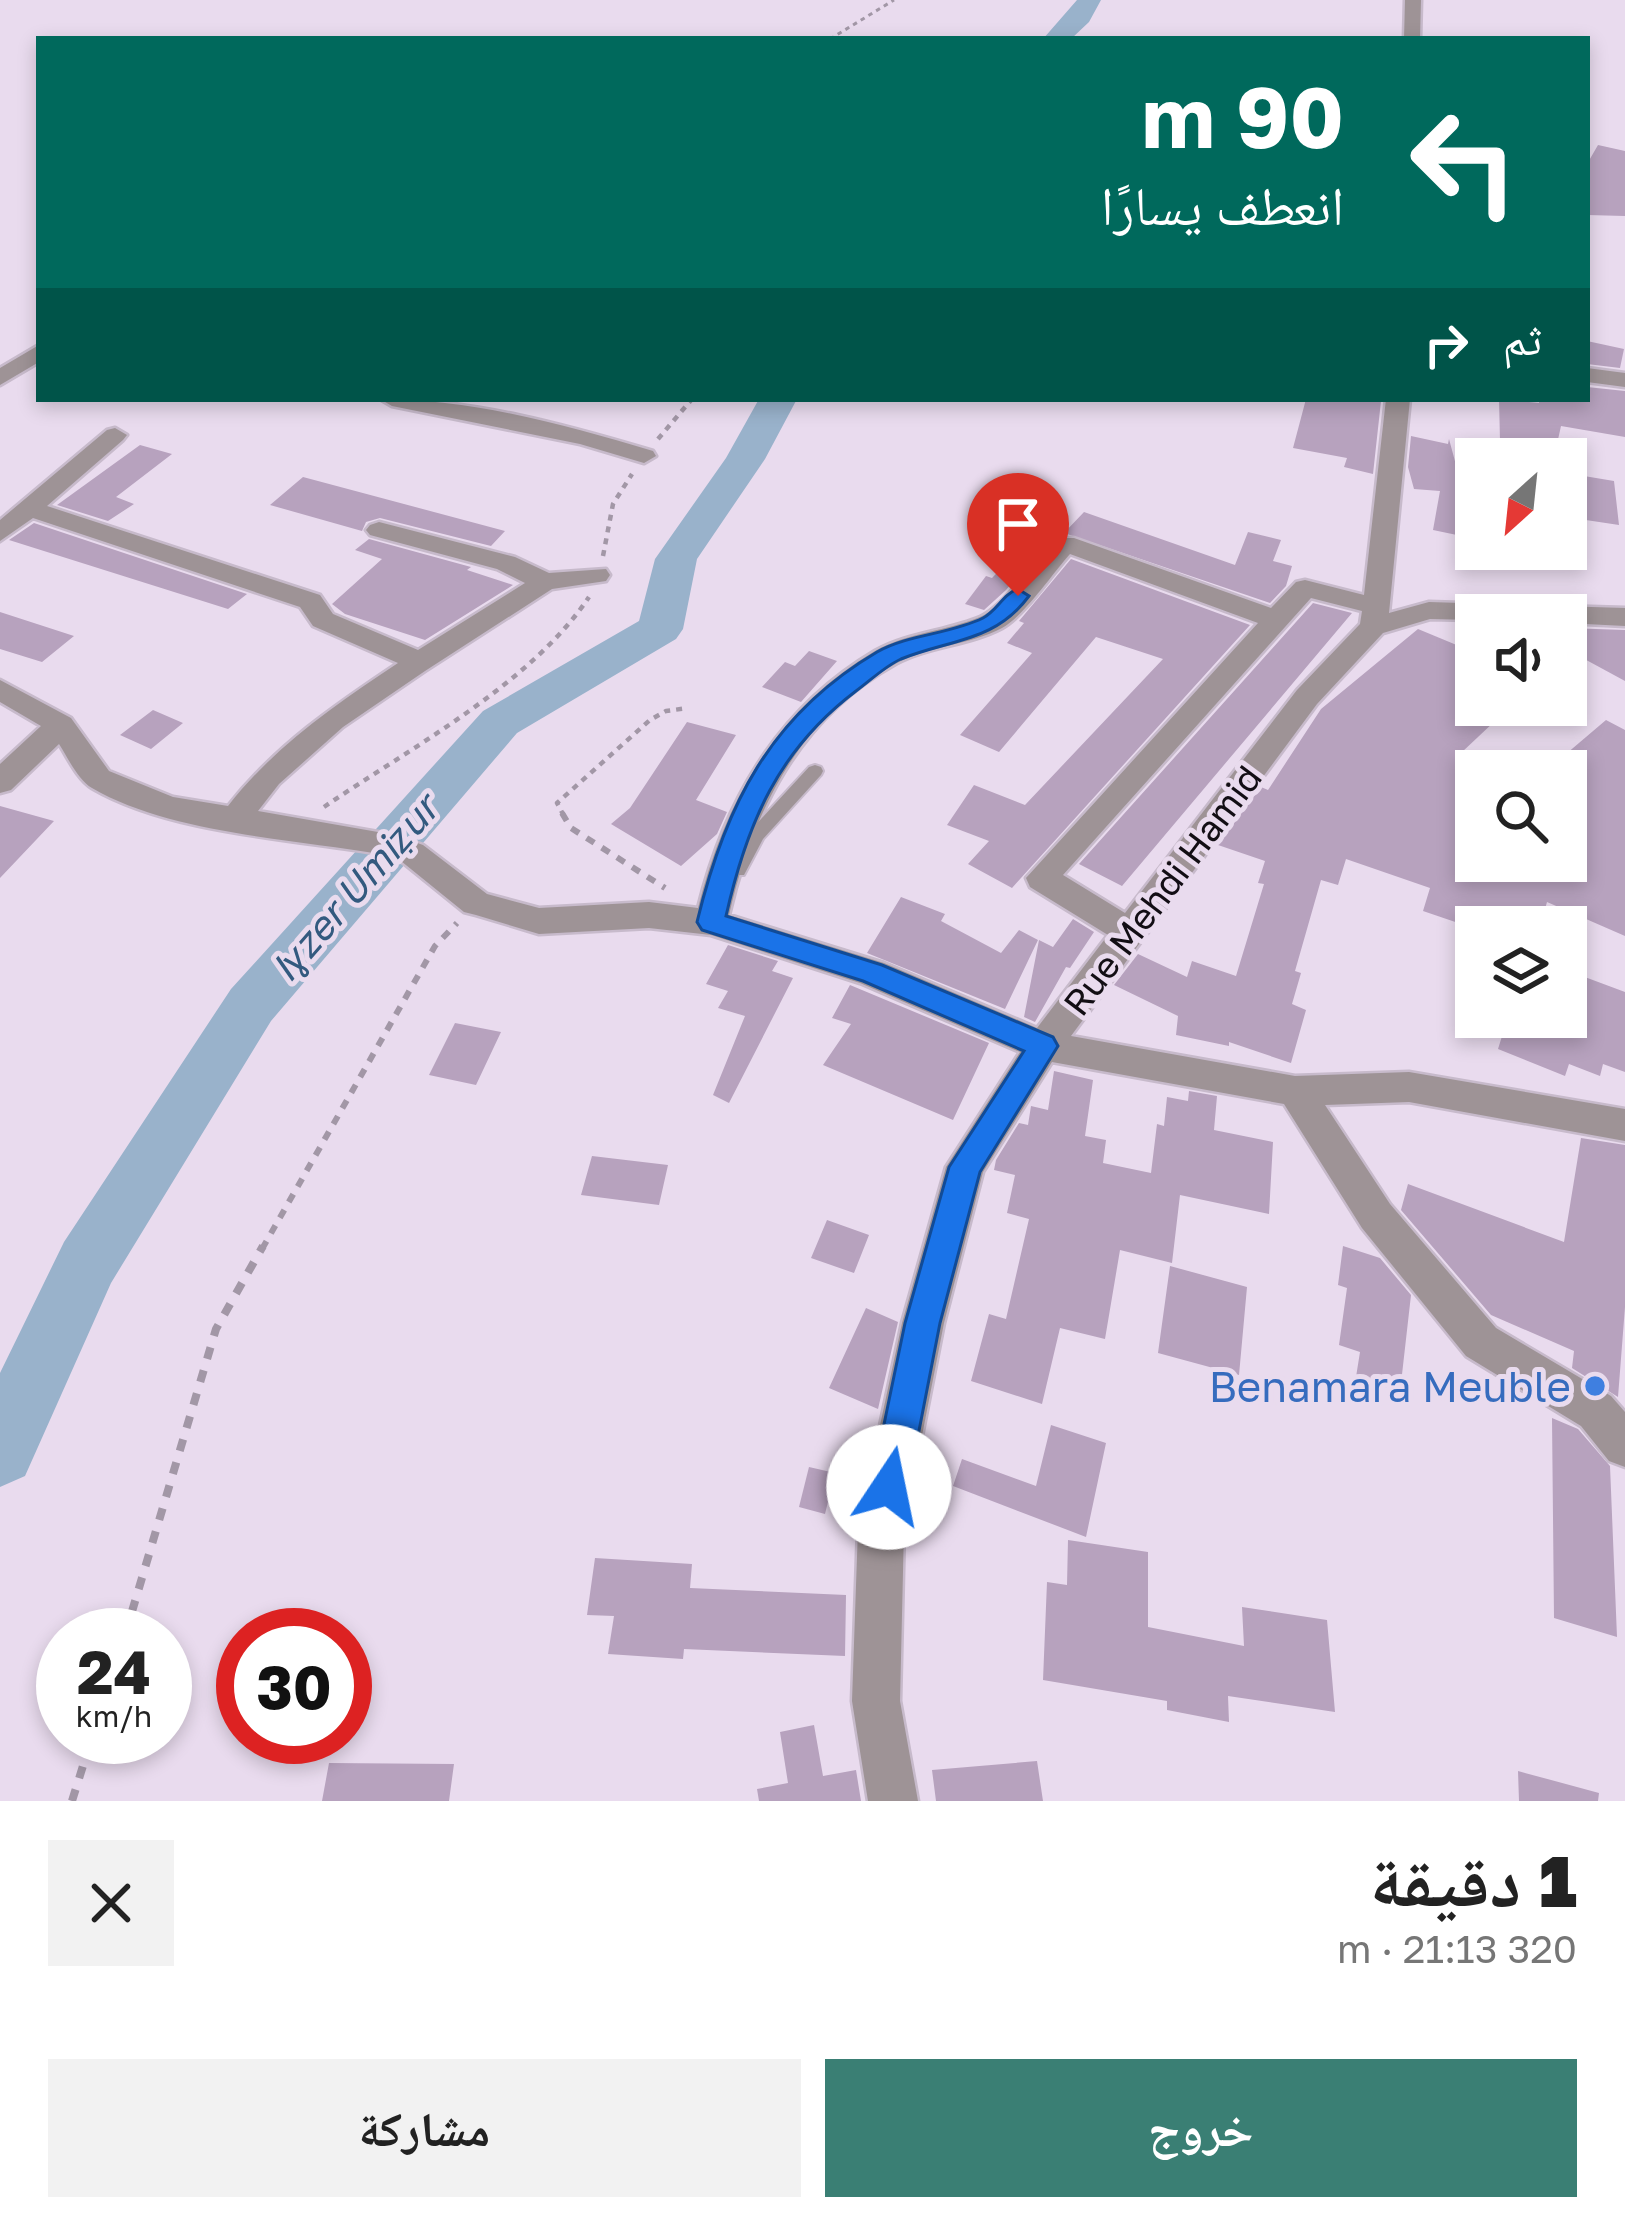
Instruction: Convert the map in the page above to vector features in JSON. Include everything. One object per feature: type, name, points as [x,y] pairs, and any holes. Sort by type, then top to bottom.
[{"type":"street","points":[[1412,36],[1413,0]]},
{"type":"street","points":[[0,378],[36,354]]},
{"type":"street","points":[[1590,375],[1625,380]]},
{"type":"street","points":[[407,402],[585,438],[644,456]]},
{"type":"street","points":[[1375,617],[1398,402]]},
{"type":"street","points":[[0,533],[115,435]]},
{"type":"street","points":[[29,508],[310,602],[323,620],[408,656],[415,665]]},
{"type":"street","points":[[379,530],[506,563],[545,582]]},
{"type":"street","points":[[711,922],[727,855],[757,784],[818,708],[888,656],[995,622],[1065,543],[1274,619]]},
{"type":"street","points":[[232,821],[268,776],[333,720],[545,582],[597,575]]},
{"type":"street","points":[[1131,933],[1042,878],[1305,588],[1375,617],[1429,610],[1625,617]]},
{"type":"street","name":"Rue Mehdi Hamid","points":[[893,1801],[876,1701],[885,1505],[922,1323],[965,1167],[1043,1046],[1306,698],[1375,617]]},
{"type":"street","points":[[0,689],[61,725],[98,779],[168,807],[384,843],[412,853],[476,903],[539,921],[649,915],[711,922],[872,973],[1043,1046],[1295,1091],[1408,1087],[1625,1125]]},
{"type":"street","points":[[0,782],[61,725]]},
{"type":"street","points":[[1295,1091],[1376,1216],[1481,1342],[1595,1411],[1625,1445]]},
{"type":"lane","points":[[711,922],[756,835],[814,771]]},
{"type":"path","points":[[834,36],[895,0]]},
{"type":"path","points":[[688,708],[650,720],[557,803],[571,828],[640,869],[711,922]]},
{"type":"path","points":[[133,1608],[216,1328],[435,946],[476,903]]},
{"type":"path","points":[[72,1801],[84,1764]]},
{"type":"building","points":[[1598,145],[1625,151],[1625,216],[1590,215],[1590,159]]},
{"type":"building","points":[[1590,342],[1624,349],[1620,368],[1590,364]]},
{"type":"building","points":[[1590,387],[1625,391],[1625,437],[1561,426],[1558,438],[1500,438],[1499,402],[1590,402]]},
{"type":"building","points":[[1305,402],[1381,402],[1373,474],[1344,467],[1347,458],[1293,448]]},
{"type":"building","points":[[1411,436],[1448,444],[1449,439],[1455,461],[1455,535],[1433,530],[1440,491],[1414,489],[1408,467]]},
{"type":"building","points":[[140,445],[172,454],[116,497],[134,504],[108,521],[57,505]]},
{"type":"building","points":[[1587,476],[1614,481],[1619,525],[1587,520]]},
{"type":"building","points":[[303,477],[505,531],[491,546],[380,518],[366,522],[362,531],[270,505]]},
{"type":"building","points":[[1084,512],[1235,565],[1248,532],[1281,540],[1273,561],[1292,566],[1286,586],[1270,603],[1064,533]]},
{"type":"building","points":[[34,523],[247,594],[228,609],[9,540]]},
{"type":"building","points":[[1030,538],[1045,544],[1006,590],[984,610],[965,604],[986,576],[992,578]]},
{"type":"building","points":[[369,539],[471,567],[467,570],[513,585],[425,640],[345,614],[332,604],[382,559],[355,550]]},
{"type":"building","points":[[1071,559],[1250,625],[1012,888],[968,864],[989,841],[947,825],[974,785],[1025,805],[1163,659],[1096,637],[999,752],[960,735],[1032,653],[1007,643],[1024,623],[1019,621]]},
{"type":"building","points":[[1313,603],[1352,613],[1122,886],[1079,864]]},
{"type":"building","points":[[0,612],[74,636],[42,662],[0,649]]},
{"type":"building","points":[[1418,629],[1455,644],[1455,726],[1490,726],[1464,750],[1455,750],[1455,882],[1587,882],[1587,750],[1571,750],[1606,720],[1625,730],[1625,936],[1587,919],[1587,906],[1547,902],[1546,906],[1455,906],[1455,922],[1423,911],[1430,888],[1346,859],[1338,885],[1321,880],[1295,971],[1301,973],[1292,1004],[1306,1010],[1291,1063],[1229,1042],[1229,1046],[1176,1035],[1178,1016],[1114,985],[1138,954],[1187,977],[1192,961],[1236,976],[1264,884],[1258,883],[1265,861],[1218,845],[1261,787],[1268,790],[1321,709]]},
{"type":"building","points":[[1587,629],[1625,630],[1625,681],[1587,660]]},
{"type":"building","points":[[809,651],[837,661],[801,702],[762,687],[785,662],[795,666]]},
{"type":"building","points":[[153,710],[183,723],[151,749],[120,735]]},
{"type":"building","points":[[687,722],[736,735],[696,800],[727,812],[717,834],[681,866],[611,824],[630,808]]},
{"type":"building","points":[[0,806],[54,821],[0,878]]},
{"type":"building","points":[[901,897],[945,914],[941,921],[1001,953],[1019,930],[1038,940],[1005,1009],[867,953]]},
{"type":"building","points":[[1073,919],[1094,932],[1070,968],[1066,967],[1035,1022],[1024,1017],[1039,940],[1053,947]]},
{"type":"building","points":[[728,945],[778,961],[772,971],[793,978],[729,1103],[713,1095],[745,1016],[718,1008],[728,991],[706,984]]},
{"type":"building","points":[[1587,978],[1625,992],[1625,1072],[1603,1064],[1600,1076],[1569,1064],[1565,1076],[1498,1049],[1501,1038],[1587,1038]]},
{"type":"building","points":[[850,985],[989,1043],[953,1120],[823,1065],[851,1024],[832,1018]]},
{"type":"building","points":[[455,1023],[501,1032],[476,1085],[429,1075]]},
{"type":"building","points":[[1054,1071],[1093,1080],[1085,1136],[1106,1140],[1103,1163],[1151,1173],[1157,1124],[1164,1126],[1167,1097],[1188,1101],[1189,1091],[1217,1096],[1214,1130],[1273,1142],[1269,1214],[1180,1195],[1172,1263],[1120,1250],[1105,1339],[1060,1328],[1042,1404],[971,1381],[989,1314],[1006,1319],[1029,1219],[1007,1213],[1015,1175],[994,1170],[996,1160],[1019,1123],[1028,1125],[1031,1106],[1048,1110]]},
{"type":"building","points":[[1581,1138],[1625,1145],[1625,1307],[1618,1397],[1572,1368],[1574,1351],[1491,1315],[1401,1210],[1408,1184],[1564,1242]]},
{"type":"building","points":[[592,1156],[668,1165],[659,1205],[581,1195]]},
{"type":"building","points":[[827,1220],[869,1235],[854,1273],[811,1258]]},
{"type":"building","points":[[1343,1246],[1380,1258],[1411,1295],[1400,1392],[1356,1377],[1360,1352],[1339,1345],[1347,1288],[1338,1285]]},
{"type":"building","points":[[1170,1266],[1247,1287],[1239,1375],[1158,1353]]},
{"type":"building","points":[[866,1308],[898,1322],[878,1409],[829,1388]]},
{"type":"building","points":[[1552,1418],[1578,1429],[1610,1466],[1617,1637],[1554,1618]]},
{"type":"building","points":[[1051,1425],[1106,1443],[1086,1537],[953,1486],[962,1459],[1036,1486]]},
{"type":"building","points":[[809,1467],[835,1473],[825,1514],[799,1507]]},
{"type":"building","points":[[1068,1540],[1148,1552],[1148,1627],[1244,1646],[1242,1607],[1327,1620],[1335,1712],[1228,1696],[1229,1722],[1167,1710],[1167,1701],[1043,1680],[1047,1582],[1067,1585]]},
{"type":"building","points":[[595,1558],[692,1564],[690,1588],[846,1595],[845,1656],[684,1649],[683,1659],[608,1654],[614,1616],[587,1615]]},
{"type":"building","points":[[814,1725],[823,1776],[856,1770],[861,1801],[759,1801],[757,1789],[788,1783],[780,1732]]},
{"type":"building","points":[[1037,1761],[1043,1801],[936,1801],[932,1770]]},
{"type":"building","points":[[329,1764],[454,1764],[449,1801],[322,1801]]},
{"type":"building","points":[[1518,1771],[1599,1793],[1598,1801],[1519,1801]]},
{"type":"waterway","name":"Iɣzer Umiẓur","points":[[1059,36],[1080,17],[1089,0]]},
{"type":"waterway","name":"Iɣzer Umiẓur","points":[[0,1451],[87,1263],[251,1005],[500,722],[660,629],[676,559],[745,459],[776,402]]},
{"type":"place","name":"Benamara Meuble","points":[[1595,1386]]},
{"type":"route","points":[[889,1487],[922,1323],[965,1167],[1043,1046],[872,973],[711,922],[727,855],[757,784],[818,708],[888,656],[995,622],[1018,596]]}]
